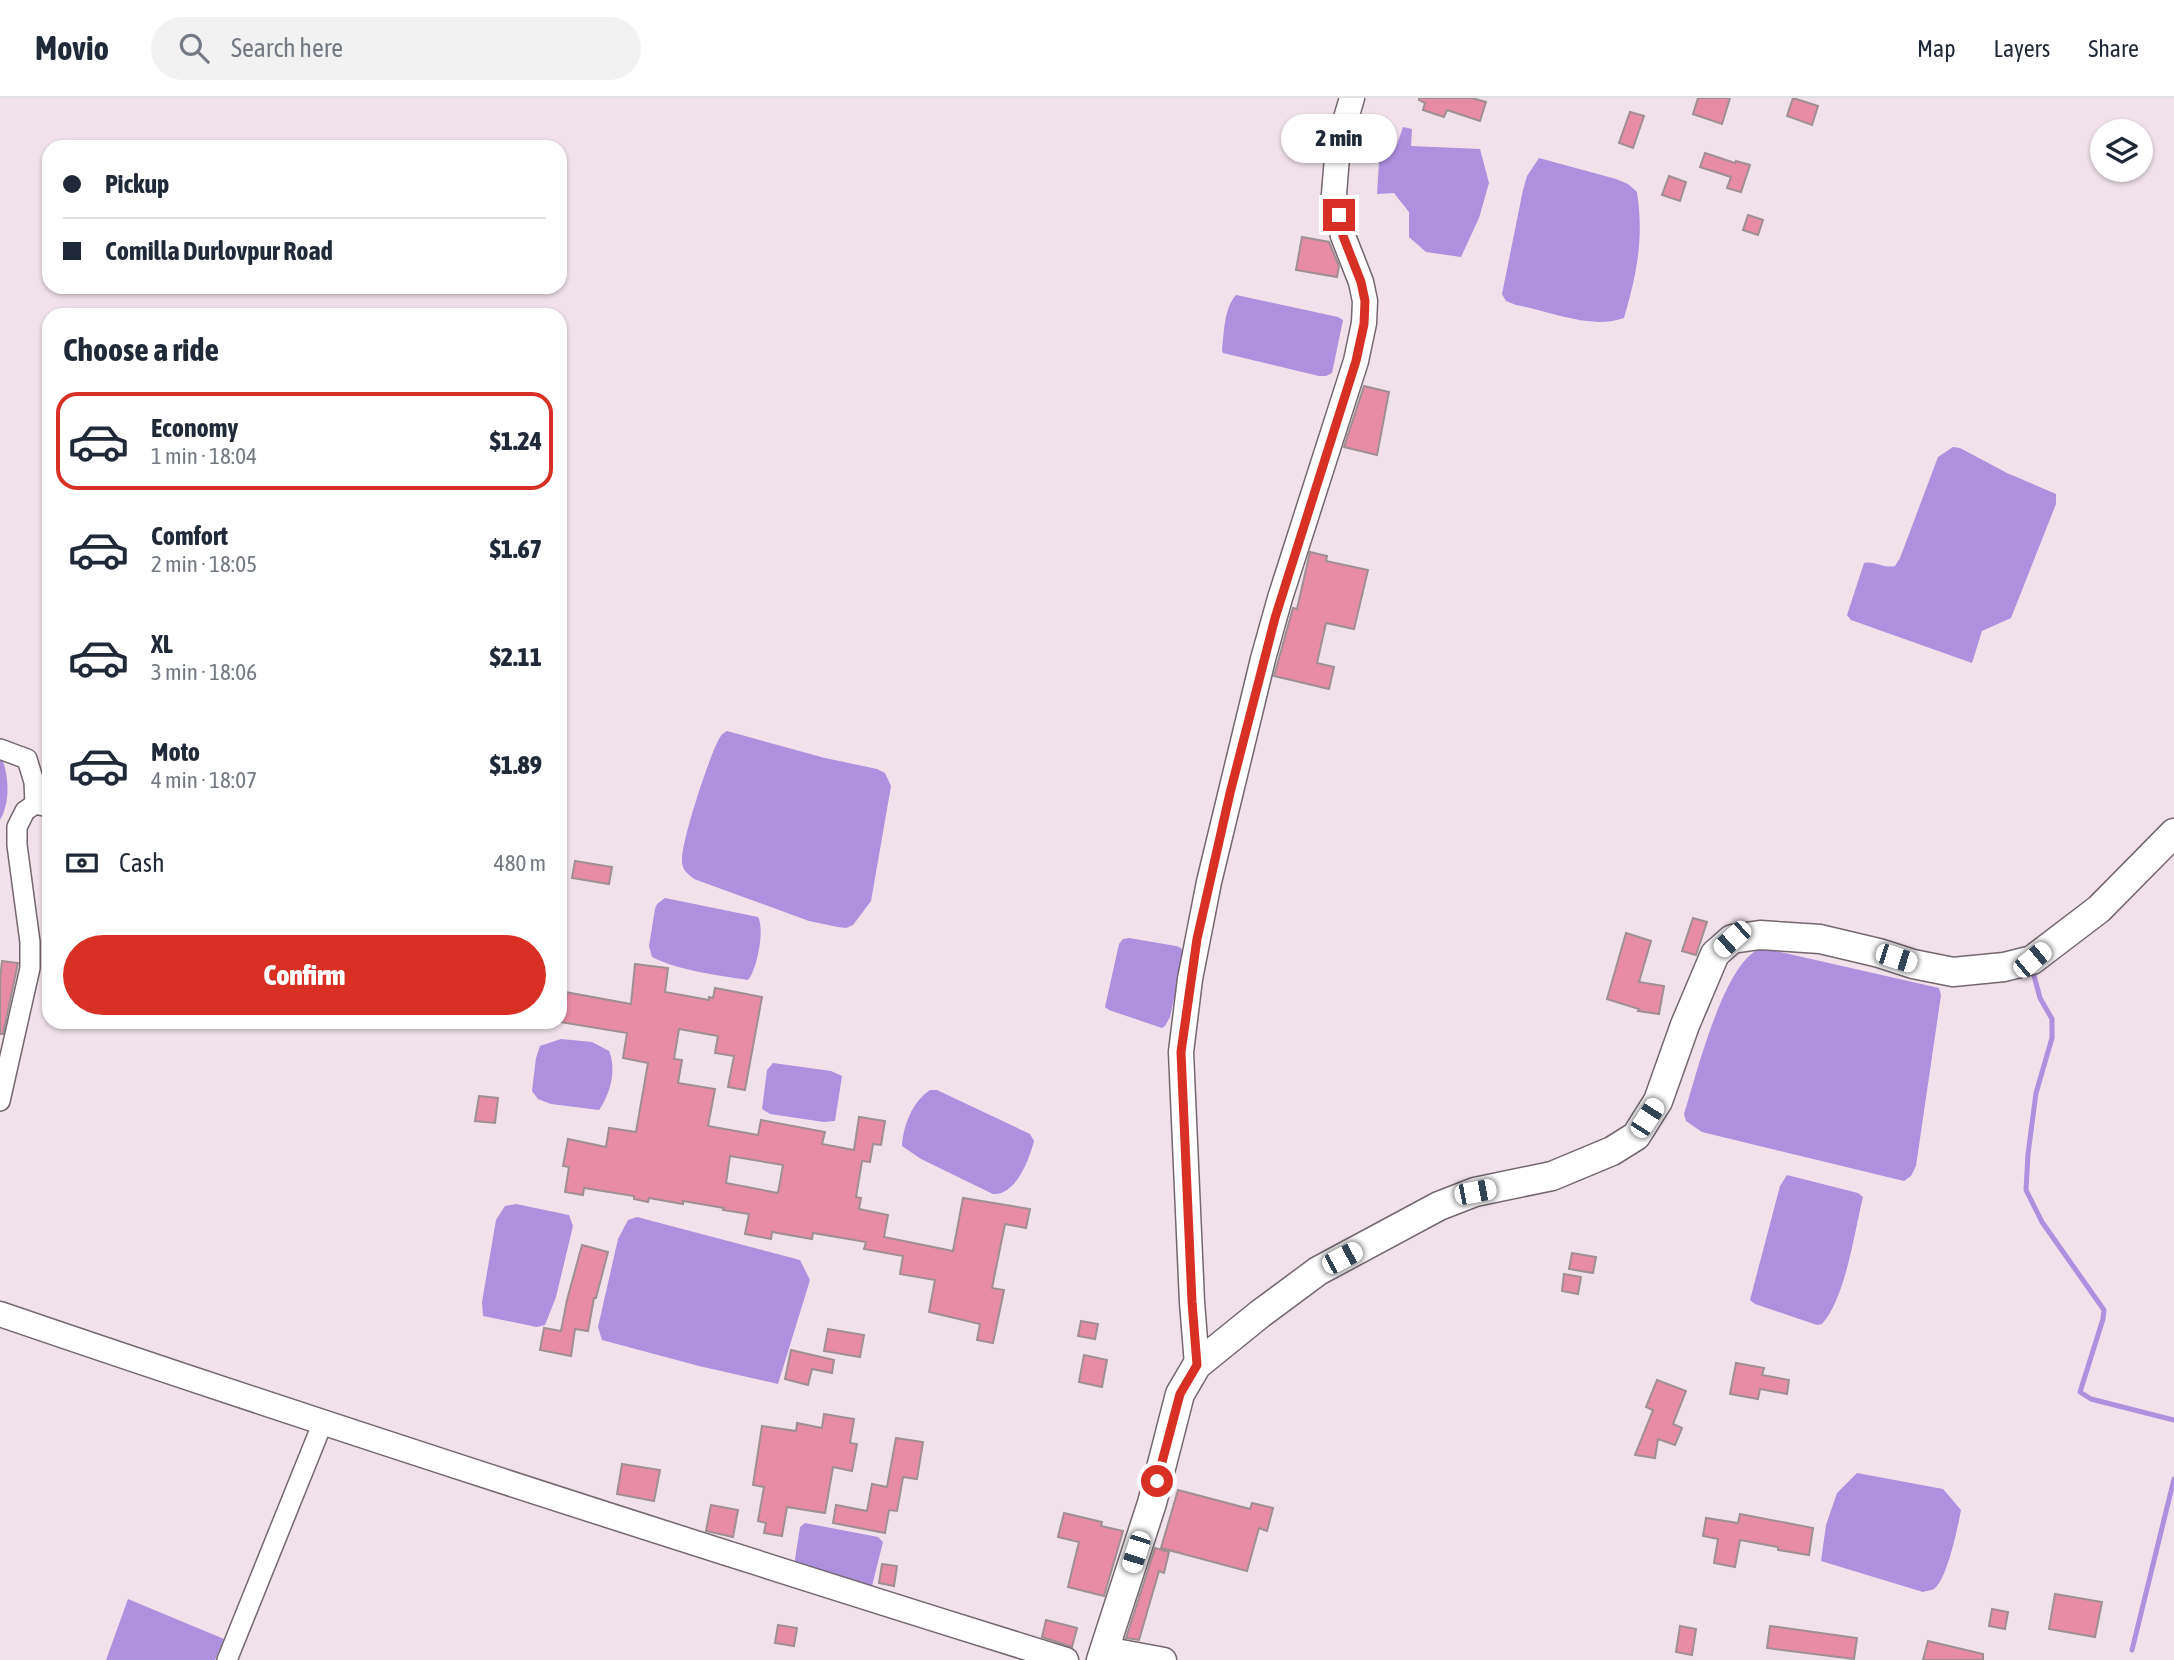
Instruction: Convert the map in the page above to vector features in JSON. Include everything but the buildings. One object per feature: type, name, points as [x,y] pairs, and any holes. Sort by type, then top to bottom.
[{"type":"main road","points":[[1103,1655],[1152,1503],[1180,1394],[1197,1365],[1318,1271],[1440,1206],[1475,1192],[1552,1176],[1612,1151],[1636,1136],[1658,1101],[1714,954],[1732,939],[1760,935],[1820,939],[1953,972],[1978,971],[2032,960],[2099,909],[2174,833]]},
{"type":"street","points":[[1197,1365],[1181,1052],[1197,939],[1260,671],[1280,597],[1356,361],[1364,324],[1365,301],[1361,282],[1343,236],[1335,194],[1338,145],[1352,98]]},
{"type":"street","points":[[0,749],[27,759],[42,806],[25,811],[17,827],[30,942],[30,968],[0,1101]]},
{"type":"street","points":[[0,1314],[792,1575],[1066,1660]]},
{"type":"street","points":[[227,1660],[323,1422]]},
{"type":"street","points":[[1103,1655],[1164,1660]]},
{"type":"shaded area","points":[[1403,127],[1412,129],[1411,146],[1480,149],[1489,183],[1479,218],[1461,257],[1426,252],[1409,237],[1409,212],[1394,193],[1377,194],[1379,162],[1396,147]]},
{"type":"shaded area","points":[[1539,158],[1616,179],[1637,192],[1640,225],[1638,256],[1624,318],[1584,321],[1516,305],[1506,301],[1502,294],[1523,190],[1527,176]]},
{"type":"shaded area","points":[[1236,295],[1343,320],[1332,373],[1319,376],[1223,353],[1227,314]]},
{"type":"shaded area","points":[[1953,447],[2056,494],[2056,504],[2011,618],[1982,631],[1972,663],[1851,620],[1847,615],[1864,563],[1895,566],[1938,457]]},
{"type":"shaded area","points":[[727,731],[885,773],[891,786],[871,901],[853,925],[846,928],[809,921],[694,879],[684,869],[683,851],[696,800],[714,749],[721,735]]},
{"type":"shaded area","points":[[0,754],[8,787],[0,820]]},
{"type":"shaded area","points":[[665,898],[758,917],[761,930],[759,949],[748,980],[687,969],[652,957],[649,946],[655,909]]},
{"type":"shaded area","points":[[1123,939],[1176,946],[1181,948],[1184,954],[1170,1017],[1162,1028],[1105,1007],[1119,944]]},
{"type":"shaded area","points":[[1762,948],[1939,988],[1941,995],[1916,1166],[1911,1176],[1904,1181],[1702,1132],[1686,1121],[1684,1114],[1713,1021],[1735,973],[1748,957]]},
{"type":"shaded area","points":[[561,1039],[592,1042],[609,1051],[611,1082],[599,1110],[551,1104],[538,1099],[532,1091],[540,1046]]},
{"type":"shaded area","points":[[773,1063],[831,1071],[842,1076],[835,1121],[824,1122],[770,1114],[762,1109],[767,1070]]},
{"type":"shaded area","points":[[930,1090],[937,1090],[1030,1134],[1034,1141],[1029,1157],[1015,1183],[1008,1189],[993,1194],[921,1159],[902,1146],[910,1115],[918,1101]]},
{"type":"shaded area","points":[[1787,1175],[1858,1193],[1863,1197],[1843,1281],[1822,1324],[1817,1325],[1750,1300],[1780,1186]]},
{"type":"shaded area","points":[[516,1204],[569,1215],[573,1226],[556,1297],[545,1325],[537,1327],[483,1316],[482,1302],[496,1220],[505,1206]]},
{"type":"shaded area","points":[[637,1217],[800,1260],[810,1280],[778,1384],[602,1340],[598,1327],[618,1239],[628,1220]]},
{"type":"shaded area","points":[[1857,1473],[1943,1489],[1961,1510],[1947,1564],[1939,1584],[1934,1589],[1923,1592],[1821,1561],[1826,1525],[1837,1493]]},
{"type":"shaded area","points":[[805,1523],[878,1537],[883,1542],[872,1586],[867,1588],[796,1565],[800,1527]]},
{"type":"shaded area","points":[[128,1599],[224,1639],[215,1660],[106,1660]]},
{"type":"waterway","points":[[2033,972],[2040,998],[2052,1019],[2052,1038],[2036,1093],[2026,1190],[2042,1222],[2104,1310],[2080,1392],[2091,1399],[2174,1420]]},
{"type":"waterway","points":[[2132,1650],[2174,1479]]},
{"type":"route","points":[[1157,1481],[1180,1394],[1197,1365],[1181,1052],[1197,939],[1280,597],[1356,361],[1364,324],[1365,301],[1361,282],[1343,236],[1339,215]]}]
